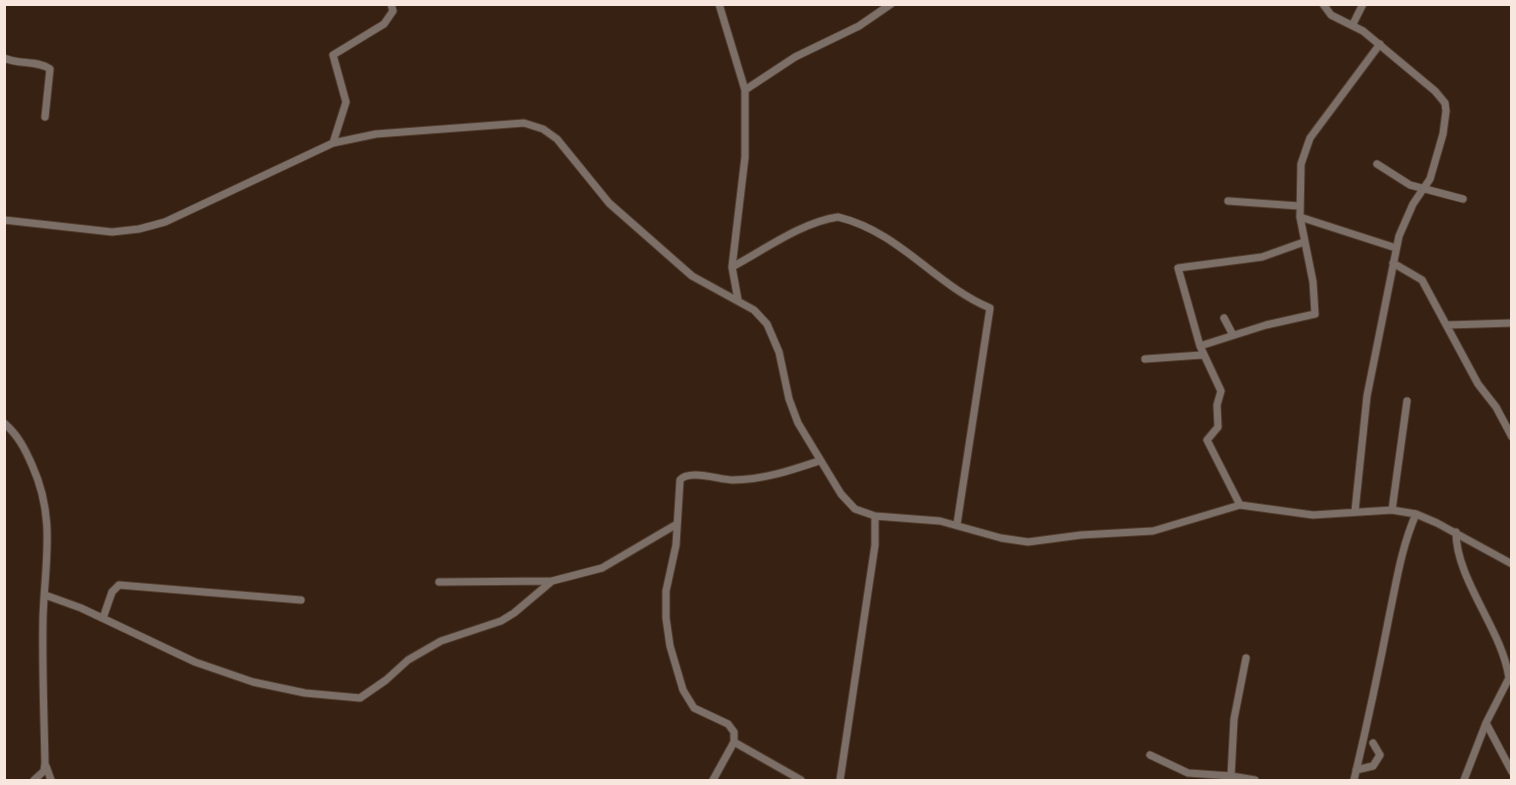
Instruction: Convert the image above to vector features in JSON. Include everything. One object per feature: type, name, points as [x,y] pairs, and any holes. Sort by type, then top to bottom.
[{"type":"street","points":[[333,143],[346,102],[333,55],[384,24],[393,11],[391,4]]},
{"type":"street","points":[[719,4],[745,90],[745,157],[732,267],[738,300]]},
{"type":"street","points":[[745,90],[795,57],[860,26],[891,4]]},
{"type":"street","points":[[1323,4],[1331,15],[1353,24],[1380,44],[1435,91],[1445,104],[1443,134],[1430,179],[1413,204],[1396,248],[1367,396],[1355,511]]},
{"type":"street","points":[[1353,24],[1363,4]]},
{"type":"street","points":[[1200,346],[1315,314],[1313,282],[1300,218],[1301,164],[1310,138],[1380,44]]},
{"type":"street","points":[[4,58],[12,62],[45,66],[51,69],[45,117]]},
{"type":"street","points":[[4,220],[112,232],[139,229],[165,222],[333,143],[376,134],[524,123],[543,129],[557,139],[609,203],[692,276],[754,310],[767,324],[775,338],[789,399],[798,423],[841,494],[855,508],[875,516],[957,524],[1001,538],[1028,542],[1050,541],[1081,535],[1153,531],[1240,506],[1305,515],[1392,510],[1416,514],[1456,532],[1512,564]]},
{"type":"street","points":[[1377,164],[1410,185],[1462,199]]},
{"type":"street","points":[[1228,201],[1299,206]]},
{"type":"street","points":[[732,267],[796,233],[838,217],[896,242],[934,272],[990,308],[957,524]]},
{"type":"street","points":[[1300,218],[1396,248]]},
{"type":"street","points":[[1240,506],[1207,440],[1218,427],[1217,405],[1221,391],[1202,355],[1178,268],[1262,257],[1304,242]]},
{"type":"street","points":[[1393,263],[1422,279],[1478,384],[1496,407],[1512,437]]},
{"type":"street","points":[[1224,318],[1233,335]]},
{"type":"street","points":[[1447,325],[1512,323]]},
{"type":"street","points":[[1145,359],[1202,355]]},
{"type":"street","points":[[1392,510],[1407,401]]},
{"type":"street","points":[[4,423],[24,446],[41,484],[49,540],[43,685],[45,764],[44,771],[34,780]]},
{"type":"street","points":[[713,780],[734,742],[734,732],[728,724],[694,708],[683,690],[670,646],[666,618],[666,591],[677,524],[679,485],[683,476],[734,480],[780,474],[819,460]]},
{"type":"street","points":[[1354,780],[1377,680],[1395,579],[1406,538],[1416,514]]},
{"type":"street","points":[[840,780],[875,545],[875,516]]},
{"type":"street","points":[[439,582],[552,581],[602,568],[677,524]]},
{"type":"street","points":[[1456,532],[1456,549],[1494,631],[1509,678],[1486,723],[1464,780]]},
{"type":"street","points":[[45,595],[103,618],[195,662],[253,682],[305,693],[360,698],[386,680],[408,660],[441,641],[501,621],[552,581]]},
{"type":"street","points":[[103,618],[112,592],[119,585],[301,600]]},
{"type":"street","points":[[1230,778],[1234,719],[1246,658]]},
{"type":"street","points":[[1486,723],[1512,772]]},
{"type":"street","points":[[734,742],[801,780]]},
{"type":"street","points":[[1356,770],[1373,766],[1380,755],[1373,743]]},
{"type":"street","points":[[1150,755],[1188,773],[1255,780]]},
{"type":"street","points":[[45,764],[51,780]]}]
